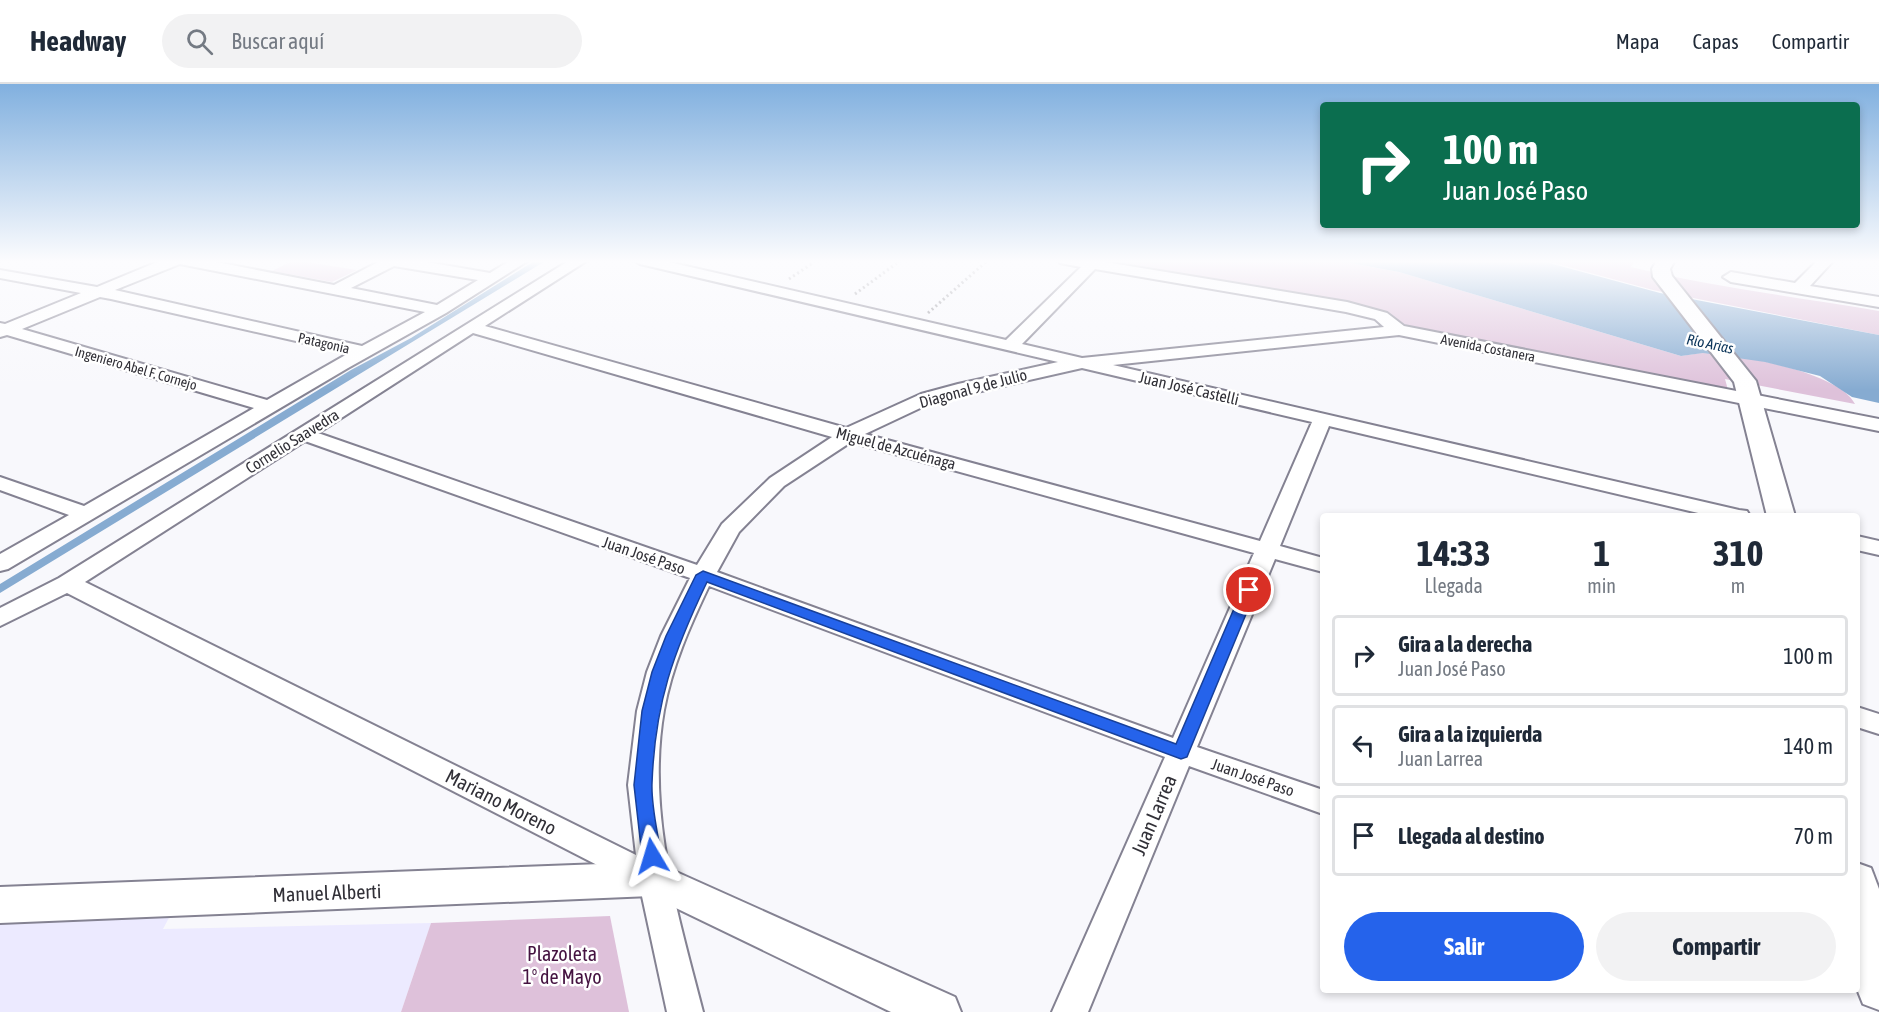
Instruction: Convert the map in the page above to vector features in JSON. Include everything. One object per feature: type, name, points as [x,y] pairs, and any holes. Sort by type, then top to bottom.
[{"type":"main road","points":[[1689,303],[1748,390],[1780,513]]},
{"type":"main road","name":"Manuel Alberti","points":[[0,905],[654,879]]},
{"type":"main road","name":"Mariano Moreno","points":[[654,879],[939,1012]]},
{"type":"main road","points":[[1860,895],[1879,989]]},
{"type":"street","points":[[2,330],[72,303]]},
{"type":"street","name":"Patagonia","points":[[146,303],[367,352]]},
{"type":"street","points":[[403,303],[440,310]]},
{"type":"street","points":[[0,564],[342,364],[451,303]]},
{"type":"street","name":"Cornelio Saavedra","points":[[0,618],[67,583],[510,303]]},
{"type":"street","name":"Juan José Castelli","points":[[822,303],[1726,513]]},
{"type":"street","points":[[1008,347],[1052,303]]},
{"type":"street","name":"Avenida Costanera","points":[[1325,303],[1381,316],[1399,330],[1748,390],[1879,425]]},
{"type":"street","name":"Miguel de Azcuénaga","points":[[471,327],[848,435],[1320,564]]},
{"type":"street","name":"Ingeniero Abel F. Cornejo","points":[[2,330],[272,407]]},
{"type":"street","name":"Diagonal 9 de Julio","points":[[685,1012],[654,879],[643,785],[650,711],[660,672],[673,636],[703,575],[730,530],[750,507],[777,482],[848,435],[909,405],[958,388],[1080,363],[1399,330]]},
{"type":"street","name":"Juan Larrea","points":[[1070,1012],[1323,419]]},
{"type":"street","name":"Juan José Paso","points":[[303,434],[703,575],[1181,752],[1320,801]]},
{"type":"street","points":[[0,483],[87,514]]},
{"type":"street","points":[[1860,544],[1879,548]]},
{"type":"street","name":"Mariano Moreno","points":[[67,583],[654,879]]},
{"type":"street","points":[[1860,718],[1879,724]]},
{"type":"street","points":[[1860,988],[1879,995]]},
{"type":"path","points":[[837,307],[842,303]]},
{"type":"path","points":[[914,325],[939,303]]},
{"type":"shaded area","points":[[179,899],[163,929],[431,923],[401,1012],[0,1012],[0,905]]},
{"type":"green space","points":[[1349,303],[1504,303],[1681,356],[1701,353],[1720,354],[1787,367],[1830,383],[1846,393],[1855,404],[1725,379],[1728,390],[1408,326],[1375,308]]},
{"type":"green space","points":[[1720,303],[1831,303],[1879,311],[1879,335]]},
{"type":"green space","name":"Plazoleta 1° de Mayo","points":[[610,916],[629,1012],[401,1012],[431,923]]},
{"type":"water","points":[[467,303],[476,303],[0,593],[0,584],[351,370],[411,338]]},
{"type":"water","name":"Río Arias","points":[[1504,303],[1714,303],[1879,335],[1879,403],[1852,397],[1820,376],[1765,362],[1703,353],[1681,356]]},
{"type":"route","points":[[652,856],[643,785],[650,711],[660,672],[673,636],[703,575],[1181,752],[1249,590]]}]
